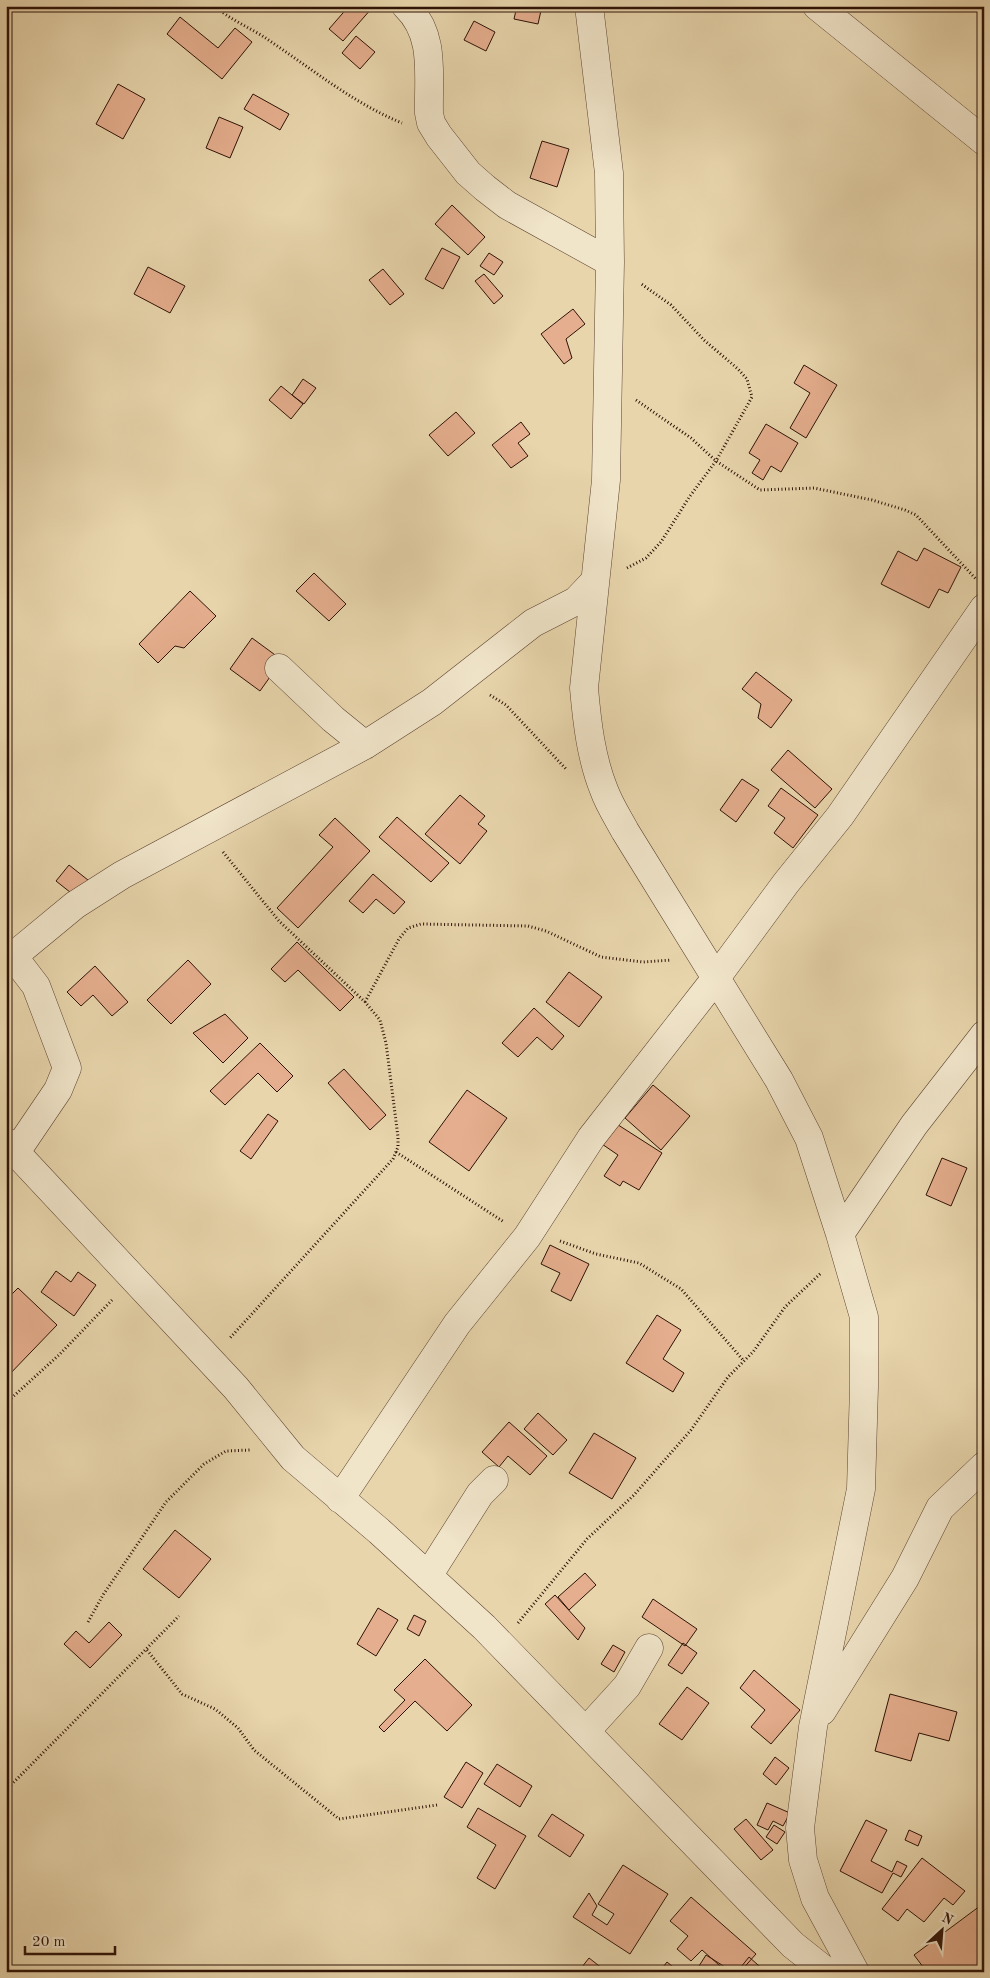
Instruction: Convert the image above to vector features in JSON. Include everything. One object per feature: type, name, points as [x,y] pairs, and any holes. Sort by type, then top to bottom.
[{"type":"street","points":[[406,6],[411,11],[427,40],[429,113],[431,123],[440,138],[468,173],[507,205],[610,262]]},
{"type":"street","points":[[589,6],[609,173],[610,262],[606,480],[584,688],[586,716],[592,750],[602,782],[625,831],[779,1080],[809,1138],[864,1317],[861,1489],[812,1727],[800,1828],[803,1860],[815,1898],[855,1972]]},
{"type":"street","points":[[817,6],[984,141]]},
{"type":"street","points":[[595,582],[576,601],[533,623],[448,690],[365,745],[122,875],[75,905],[10,959],[36,986],[67,1068],[58,1090],[11,1147],[236,1388],[293,1458],[379,1531],[500,1644],[793,1945],[827,1972]]},
{"type":"street","points":[[340,1499],[457,1324],[527,1237],[590,1138],[710,968],[786,883],[840,816],[984,608]]},
{"type":"street","points":[[279,668],[333,720],[365,745]]},
{"type":"street","points":[[840,1234],[914,1124],[984,1035]]},
{"type":"street","points":[[812,1727],[905,1578],[940,1508],[984,1466]]},
{"type":"street","points":[[428,1576],[480,1494],[494,1480]]},
{"type":"street","points":[[586,1731],[626,1686],[649,1648]]},
{"type":"path","points":[[215,6],[330,83],[384,116],[440,138]]},
{"type":"path","points":[[595,582],[621,572],[646,558],[661,542],[690,496],[716,461],[750,404],[752,397],[747,379],[699,335],[671,305],[610,262]]},
{"type":"path","points":[[608,381],[692,438],[716,461],[760,490],[814,488],[872,500],[916,515],[954,558],[978,581]]},
{"type":"path","points":[[6,606],[10,616],[6,623]]},
{"type":"path","points":[[448,690],[469,689],[488,694],[506,705],[568,771]]},
{"type":"path","points":[[205,831],[279,920],[365,1002],[380,1020],[386,1043],[398,1136],[398,1147],[393,1159],[233,1333],[212,1363]]},
{"type":"path","points":[[365,1002],[399,938],[408,928],[421,924],[528,926],[546,931],[600,957],[710,968]]},
{"type":"path","points":[[396,1152],[527,1237],[550,1237],[596,1254],[639,1263],[681,1289],[744,1360]]},
{"type":"path","points":[[500,1644],[587,1539],[634,1495],[691,1430],[728,1377],[754,1352],[784,1308],[827,1268],[840,1234]]},
{"type":"path","points":[[6,1403],[60,1354],[133,1277]]},
{"type":"path","points":[[88,1622],[102,1595],[166,1502],[204,1464],[226,1450],[285,1448]]},
{"type":"path","points":[[6,1790],[179,1616]]},
{"type":"path","points":[[147,1650],[182,1694],[214,1709],[238,1728],[254,1750],[339,1819],[438,1805]]},
{"type":"building","points":[[349,6],[370,6],[372,8],[343,41],[329,29]]},
{"type":"building","points":[[517,6],[542,6],[538,24],[514,19]]},
{"type":"building","points":[[180,17],[218,48],[235,28],[252,42],[222,79],[167,34]]},
{"type":"building","points":[[474,21],[495,32],[486,51],[464,40]]},
{"type":"building","points":[[356,36],[375,52],[360,69],[342,53]]},
{"type":"building","points":[[118,84],[145,99],[123,139],[96,124]]},
{"type":"building","points":[[253,94],[289,114],[280,130],[244,109]]},
{"type":"building","points":[[219,117],[243,127],[230,158],[206,148]]},
{"type":"building","points":[[542,141],[569,149],[557,187],[530,178]]},
{"type":"building","points":[[452,205],[485,237],[468,255],[435,224]]},
{"type":"building","points":[[442,248],[460,257],[443,289],[425,279]]},
{"type":"building","points":[[489,253],[503,262],[494,275],[480,266]]},
{"type":"building","points":[[148,267],[185,286],[170,313],[134,294]]},
{"type":"building","points":[[383,269],[404,294],[390,305],[369,280]]},
{"type":"building","points":[[484,274],[503,296],[494,304],[475,281]]},
{"type":"building","points":[[573,309],[585,324],[566,339],[572,358],[564,364],[541,334]]},
{"type":"building","points":[[804,365],[837,385],[806,438],[790,428],[810,393],[794,383]]},
{"type":"building","points":[[303,379],[316,388],[304,404],[292,395]]},
{"type":"building","points":[[281,386],[303,404],[291,419],[269,400]]},
{"type":"building","points":[[456,412],[475,433],[448,456],[429,435]]},
{"type":"building","points":[[521,422],[530,434],[518,443],[528,456],[511,468],[492,445]]},
{"type":"building","points":[[766,424],[798,443],[781,472],[771,466],[763,480],[752,473],[760,460],[749,453]]},
{"type":"building","points":[[924,548],[961,567],[948,593],[939,589],[929,608],[881,584],[898,551],[917,561]]},
{"type":"building","points":[[314,573],[346,604],[329,621],[296,591]]},
{"type":"building","points":[[190,591],[216,616],[184,648],[175,646],[158,663],[139,644]]},
{"type":"building","points":[[252,638],[282,660],[260,691],[230,669]]},
{"type":"building","points":[[756,672],[792,700],[771,728],[758,718],[761,704],[742,689]]},
{"type":"building","points":[[788,750],[832,789],[815,808],[771,770]]},
{"type":"building","points":[[742,779],[759,790],[736,822],[720,810]]},
{"type":"building","points":[[781,788],[818,815],[793,848],[774,833],[785,818],[768,806]]},
{"type":"building","points":[[460,795],[485,816],[478,824],[487,831],[460,864],[425,834]]},
{"type":"building","points":[[397,817],[449,863],[431,882],[379,837]]},
{"type":"building","points":[[335,818],[370,851],[298,928],[277,908],[333,847],[319,835]]},
{"type":"building","points":[[69,865],[93,884],[80,900],[56,881]]},
{"type":"building","points":[[373,874],[405,902],[394,914],[376,899],[363,913],[349,901]]},
{"type":"building","points":[[297,942],[354,997],[340,1011],[298,970],[285,982],[271,969]]},
{"type":"building","points":[[188,960],[211,984],[171,1024],[147,1000]]},
{"type":"building","points":[[95,966],[128,1002],[112,1016],[93,995],[81,1006],[67,992]]},
{"type":"building","points":[[569,972],[602,997],[579,1027],[546,1002]]},
{"type":"building","points":[[534,1008],[564,1036],[552,1050],[537,1037],[518,1057],[502,1043]]},
{"type":"building","points":[[225,1014],[248,1038],[223,1063],[193,1033]]},
{"type":"building","points":[[260,1043],[293,1076],[277,1092],[258,1073],[225,1105],[210,1091]]},
{"type":"building","points":[[344,1069],[386,1115],[370,1130],[328,1083]]},
{"type":"building","points":[[653,1085],[690,1116],[661,1150],[625,1118]]},
{"type":"building","points":[[467,1090],[507,1118],[469,1171],[429,1142]]},
{"type":"building","points":[[268,1114],[278,1121],[251,1159],[240,1151]]},
{"type":"building","points":[[612,1121],[662,1153],[639,1190],[623,1181],[620,1186],[604,1176],[618,1155],[599,1142]]},
{"type":"building","points":[[942,1158],[967,1168],[951,1206],[926,1195]]},
{"type":"building","points":[[550,1245],[589,1264],[571,1301],[551,1291],[560,1273],[541,1264]]},
{"type":"building","points":[[984,1266],[984,1278],[979,1276]]},
{"type":"building","points":[[56,1271],[71,1282],[78,1272],[96,1285],[74,1316],[41,1292]]},
{"type":"building","points":[[18,1288],[57,1325],[6,1378],[6,1300]]},
{"type":"building","points":[[657,1315],[681,1330],[663,1359],[684,1373],[673,1392],[626,1363]]},
{"type":"building","points":[[538,1413],[567,1440],[553,1455],[524,1429]]},
{"type":"building","points":[[509,1422],[547,1456],[530,1475],[508,1456],[499,1467],[482,1452]]},
{"type":"building","points":[[594,1433],[636,1458],[612,1499],[569,1473]]},
{"type":"building","points":[[175,1530],[211,1559],[179,1598],[143,1569]]},
{"type":"building","points":[[585,1573],[596,1585],[569,1610],[558,1597]]},
{"type":"building","points":[[555,1595],[585,1628],[578,1640],[545,1604]]},
{"type":"building","points":[[653,1599],[697,1629],[685,1646],[642,1617]]},
{"type":"building","points":[[378,1608],[398,1620],[376,1656],[357,1644]]},
{"type":"building","points":[[414,1615],[426,1621],[419,1636],[407,1629]]},
{"type":"building","points":[[109,1622],[122,1635],[90,1668],[64,1644],[76,1631],[89,1643]]},
{"type":"building","points":[[683,1643],[697,1653],[682,1674],[668,1665]]},
{"type":"building","points":[[613,1645],[625,1652],[614,1672],[601,1664]]},
{"type":"building","points":[[425,1659],[472,1705],[447,1731],[415,1701],[384,1732],[379,1727],[405,1700],[394,1690]]},
{"type":"building","points":[[754,1670],[800,1710],[771,1744],[751,1727],[765,1710],[740,1688]]},
{"type":"building","points":[[687,1687],[709,1703],[682,1740],[659,1724]]},
{"type":"building","points":[[890,1694],[957,1712],[949,1741],[919,1733],[911,1761],[875,1751]]},
{"type":"building","points":[[775,1757],[789,1768],[776,1785],[763,1774]]},
{"type":"building","points":[[466,1762],[483,1773],[462,1808],[444,1797]]},
{"type":"building","points":[[497,1764],[532,1786],[520,1807],[484,1784]]},
{"type":"building","points":[[767,1803],[790,1813],[783,1826],[773,1821],[768,1830],[757,1825]]},
{"type":"building","points":[[478,1808],[526,1836],[495,1889],[477,1878],[496,1845],[467,1827]]},
{"type":"building","points":[[552,1814],[584,1835],[570,1857],[538,1836]]},
{"type":"building","points":[[746,1819],[773,1850],[761,1860],[734,1829]]},
{"type":"building","points":[[866,1820],[887,1830],[871,1861],[892,1872],[897,1861],[907,1866],[901,1877],[893,1873],[882,1893],[840,1871]]},
{"type":"building","points":[[774,1825],[785,1832],[777,1844],[766,1837]]},
{"type":"building","points":[[909,1830],[922,1836],[918,1846],[905,1840]]},
{"type":"building","points":[[922,1858],[965,1891],[953,1905],[944,1898],[924,1922],[907,1909],[898,1921],[882,1909]]},
{"type":"building","points":[[623,1865],[668,1894],[630,1954],[573,1917],[589,1893],[597,1906],[592,1915],[607,1925],[614,1914],[598,1904]]},
{"type":"building","points":[[691,1897],[756,1954],[740,1972],[727,1972],[702,1950],[691,1961],[677,1949],[688,1936],[670,1921]]},
{"type":"building","points":[[984,1903],[984,1972],[927,1972],[914,1955]]},
{"type":"building","points":[[706,1955],[733,1972],[709,1972],[699,1966]]},
{"type":"building","points":[[749,1957],[766,1972],[737,1972]]},
{"type":"building","points":[[589,1958],[607,1972],[578,1972]]},
{"type":"building","points":[[667,1962],[677,1970],[675,1972],[659,1972]]}]
